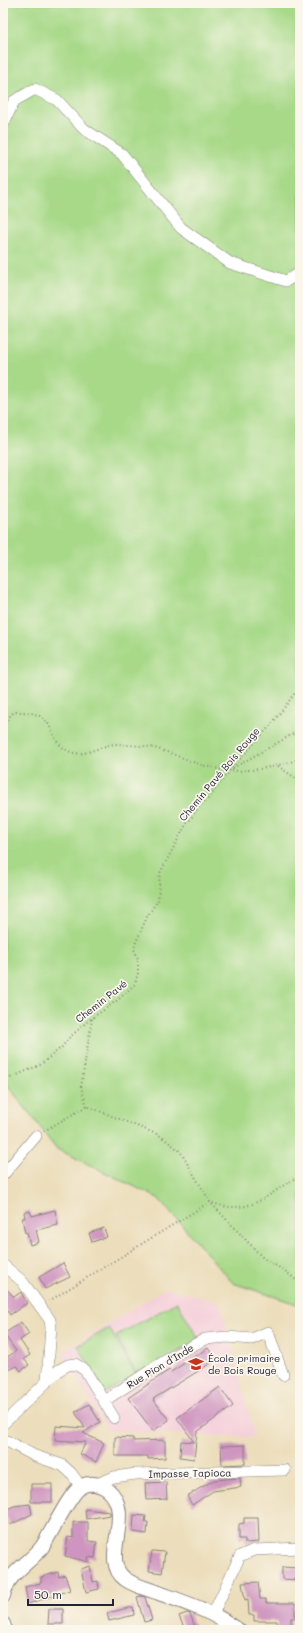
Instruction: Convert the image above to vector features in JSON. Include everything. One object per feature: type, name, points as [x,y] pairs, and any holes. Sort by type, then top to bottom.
[{"type":"main road","points":[[3,1596],[11,1576],[41,1548],[73,1495],[81,1487],[97,1484],[107,1490],[116,1500],[120,1514],[116,1538],[115,1557],[117,1568],[124,1578],[138,1585],[207,1611],[238,1630]]},
{"type":"main road","points":[[3,1624],[5,1630]]},
{"type":"street","points":[[3,125],[14,101],[35,89],[57,100],[84,129],[122,154],[180,228],[230,263],[286,281],[300,273]]},
{"type":"street","points":[[3,1175],[36,1136]]},
{"type":"street","points":[[3,1265],[22,1281],[50,1320],[51,1327],[47,1382]]},
{"type":"street","name":"Rue Pion d'Inde","points":[[104,1401],[169,1358],[205,1339],[227,1337],[252,1339],[268,1332],[283,1375]]},
{"type":"street","points":[[3,1424],[59,1370],[68,1365],[75,1364],[85,1370],[114,1418]]},
{"type":"street","points":[[3,1439],[35,1456],[62,1464],[71,1473],[81,1487]]},
{"type":"street","name":"Impasse Tapioca","points":[[97,1484],[114,1477],[136,1474],[285,1470]]},
{"type":"street","points":[[213,1614],[240,1556],[254,1550],[300,1548]]},
{"type":"path","name":"Chemin Pavé Bois Rouge","points":[[158,900],[160,873],[184,828],[200,805],[209,798],[230,770],[271,725],[295,693],[300,689]]},
{"type":"path","points":[[3,731],[8,718],[14,712],[33,712],[46,720],[59,743],[65,749],[73,753],[82,753],[115,744],[157,748],[217,769],[242,771],[278,766],[300,760]]},
{"type":"path","points":[[230,770],[300,730]]},
{"type":"path","points":[[278,766],[297,779],[300,779]]},
{"type":"path","name":"Chemin Pavé","points":[[3,1081],[40,1065],[62,1047],[69,1038],[92,1018],[127,994],[135,984],[138,973],[138,959],[134,949],[147,917],[158,900]]},
{"type":"path","points":[[86,1106],[81,1087],[92,1018]]},
{"type":"path","points":[[36,1136],[86,1106]]},
{"type":"path","points":[[86,1106],[159,1135],[180,1151],[210,1202],[263,1258],[285,1271],[295,1279],[300,1280]]},
{"type":"path","points":[[41,1306],[210,1202],[230,1207],[257,1204],[291,1180],[300,1176]]},
{"type":"shaded area","name":"École primaire de Bois Rouge","points":[[166,1288],[220,1303],[255,1437],[181,1435],[108,1430],[62,1353]]},
{"type":"green space","points":[[3,3],[300,3],[300,1305],[233,1283],[158,1198],[57,1149],[3,1079]]},
{"type":"green space","points":[[177,1302],[199,1340],[137,1375],[116,1336]]},
{"type":"green space","points":[[109,1328],[136,1375],[105,1393],[78,1346]]},
{"type":"building","points":[[55,1210],[58,1225],[36,1230],[39,1242],[30,1245],[27,1232],[25,1233],[22,1218],[25,1218],[24,1212],[30,1211],[32,1216]]},
{"type":"building","points":[[104,1228],[107,1237],[92,1242],[89,1233]]},
{"type":"building","points":[[63,1263],[70,1277],[45,1289],[39,1277]]},
{"type":"building","points":[[3,1285],[14,1297],[21,1292],[27,1303],[10,1315],[3,1305]]},
{"type":"building","points":[[21,1322],[29,1334],[20,1340],[30,1355],[24,1359],[29,1365],[21,1371],[17,1366],[9,1370],[3,1360],[16,1351],[4,1334]]},
{"type":"building","points":[[208,1348],[216,1360],[153,1399],[169,1420],[153,1431],[128,1398],[169,1370],[171,1372]]},
{"type":"building","points":[[220,1387],[233,1406],[197,1432],[194,1459],[180,1457],[181,1441],[194,1442],[177,1418]]},
{"type":"building","points":[[89,1404],[100,1422],[83,1433],[104,1443],[96,1462],[80,1454],[86,1442],[55,1440],[56,1426],[85,1428],[75,1412]]},
{"type":"building","points":[[115,1437],[133,1438],[133,1441],[165,1440],[165,1458],[148,1459],[148,1456],[115,1456]]},
{"type":"building","points":[[245,1445],[245,1464],[222,1465],[221,1446]]},
{"type":"building","points":[[240,1478],[241,1487],[213,1491],[192,1505],[187,1496],[214,1480]]},
{"type":"building","points":[[166,1482],[167,1499],[146,1500],[145,1483]]},
{"type":"building","points":[[31,1484],[52,1484],[52,1502],[31,1502]]},
{"type":"building","points":[[30,1504],[32,1514],[10,1525],[3,1511],[14,1506]]},
{"type":"building","points":[[85,1509],[110,1512],[110,1515],[86,1519]]},
{"type":"building","points":[[134,1515],[146,1516],[145,1522],[148,1522],[147,1534],[133,1532]]},
{"type":"building","points":[[244,1518],[258,1518],[259,1542],[245,1543],[245,1539],[239,1539],[239,1524],[244,1523]]},
{"type":"building","points":[[73,1522],[88,1522],[88,1541],[97,1542],[95,1558],[88,1557],[89,1562],[65,1556],[68,1537],[73,1538]]},
{"type":"building","points":[[152,1551],[165,1552],[162,1573],[149,1571]]},
{"type":"building","points":[[90,1566],[93,1582],[98,1581],[99,1589],[86,1592],[81,1569]]},
{"type":"building","points":[[282,1567],[299,1568],[299,1580],[282,1579]]},
{"type":"building","points":[[58,1572],[59,1577],[65,1575],[70,1590],[28,1604],[25,1587],[41,1583],[41,1577]]},
{"type":"building","points":[[258,1582],[260,1599],[266,1599],[266,1603],[295,1603],[295,1618],[291,1618],[291,1629],[277,1630],[277,1621],[254,1621],[254,1615],[249,1615],[248,1599],[245,1600],[242,1583]]},
{"type":"building","points":[[137,1597],[145,1597],[152,1620],[144,1622]]},
{"type":"building","points":[[133,1607],[134,1615],[109,1621],[107,1613]]},
{"type":"building","points":[[49,1609],[63,1609],[63,1624],[48,1624]]},
{"type":"building","points":[[187,1613],[190,1614],[195,1627],[185,1630],[179,1616]]},
{"type":"place","name":"École primaire de Bois Rouge","points":[[196,1364]]}]
